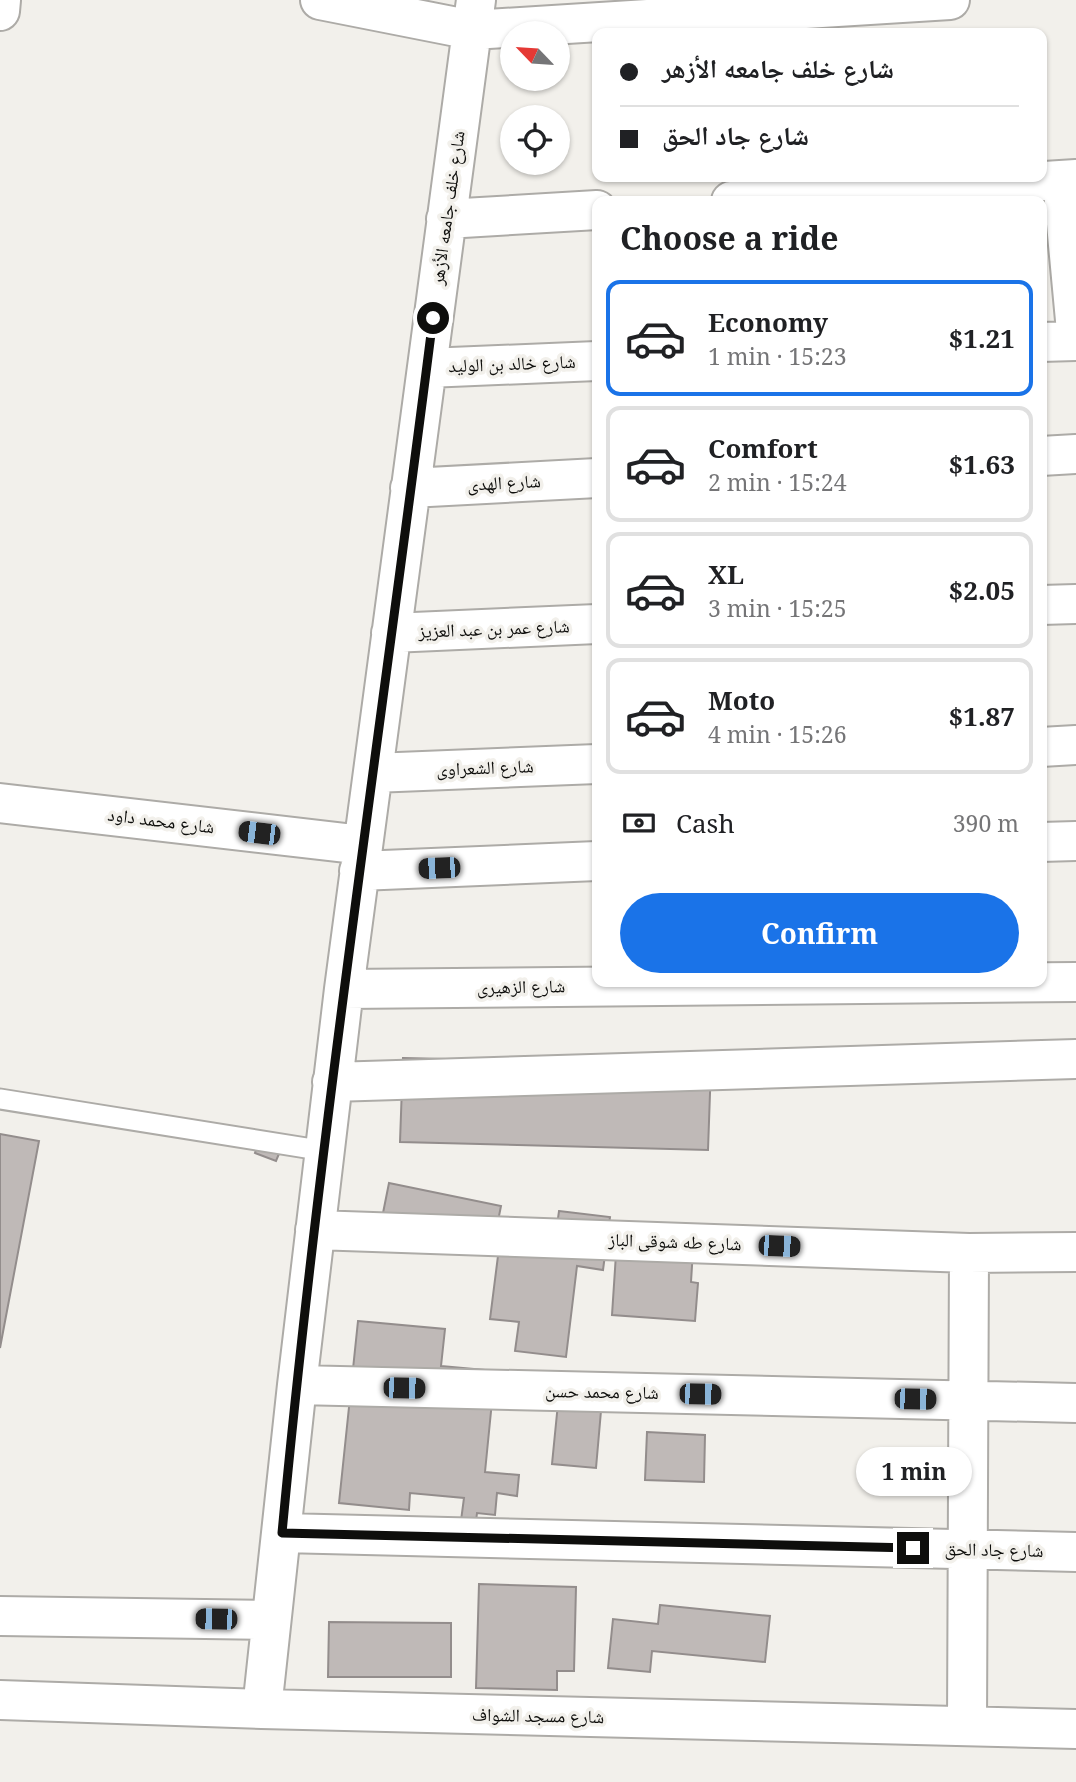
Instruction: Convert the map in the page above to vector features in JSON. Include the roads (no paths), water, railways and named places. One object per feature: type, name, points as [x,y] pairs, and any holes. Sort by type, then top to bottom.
[{"type":"street","points":[[0,11],[1,0]]},
{"type":"street","points":[[320,0],[474,15],[950,0]]},
{"type":"street","name":"شارع خلف جامعه الأزهر","points":[[262,1709],[332,1082],[474,15]]},
{"type":"street","points":[[1047,181],[1069,180],[1076,331]]},
{"type":"street","points":[[811,196],[1037,182]]},
{"type":"street","points":[[446,219],[592,210]]},
{"type":"street","points":[[1047,342],[1076,341]]},
{"type":"street","name":"شارع خالد بن الوليد","points":[[427,368],[592,361]]},
{"type":"street","points":[[1047,456],[1076,454]]},
{"type":"street","name":"شارع الهدى","points":[[411,488],[592,478]]},
{"type":"street","points":[[1047,605],[1076,604]]},
{"type":"street","name":"شارع عمر بن عبد العزيز","points":[[391,633],[592,624]]},
{"type":"street","points":[[1047,747],[1076,745]]},
{"type":"street","name":"شارع الشعراوى","points":[[373,773],[592,764]]},
{"type":"street","name":"شارع محمد داود","points":[[0,803],[361,858],[592,861]]},
{"type":"street","points":[[1047,842],[1076,841]]},
{"type":"street","name":"شارع الزهيرى","points":[[1047,982],[1076,982]]},
{"type":"street","name":"شارع الزهيرى","points":[[344,989],[592,987]]},
{"type":"street","points":[[332,1082],[1076,1059]]},
{"type":"street","name":"شارع طه شوقى الباز","points":[[315,1230],[970,1253],[1076,1252]]},
{"type":"street","points":[[967,1726],[970,1253]]},
{"type":"street","name":"شارع محمد حسن","points":[[297,1385],[1076,1403]]},
{"type":"street","name":"شارع جاد الحق","points":[[282,1533],[1076,1552]]},
{"type":"street","points":[[0,1616],[271,1620]]},
{"type":"street","name":"شارع مسجد الشواف","points":[[0,1700],[262,1709],[1076,1728]]},
{"type":"lane","points":[[0,1099],[325,1151]]}]
